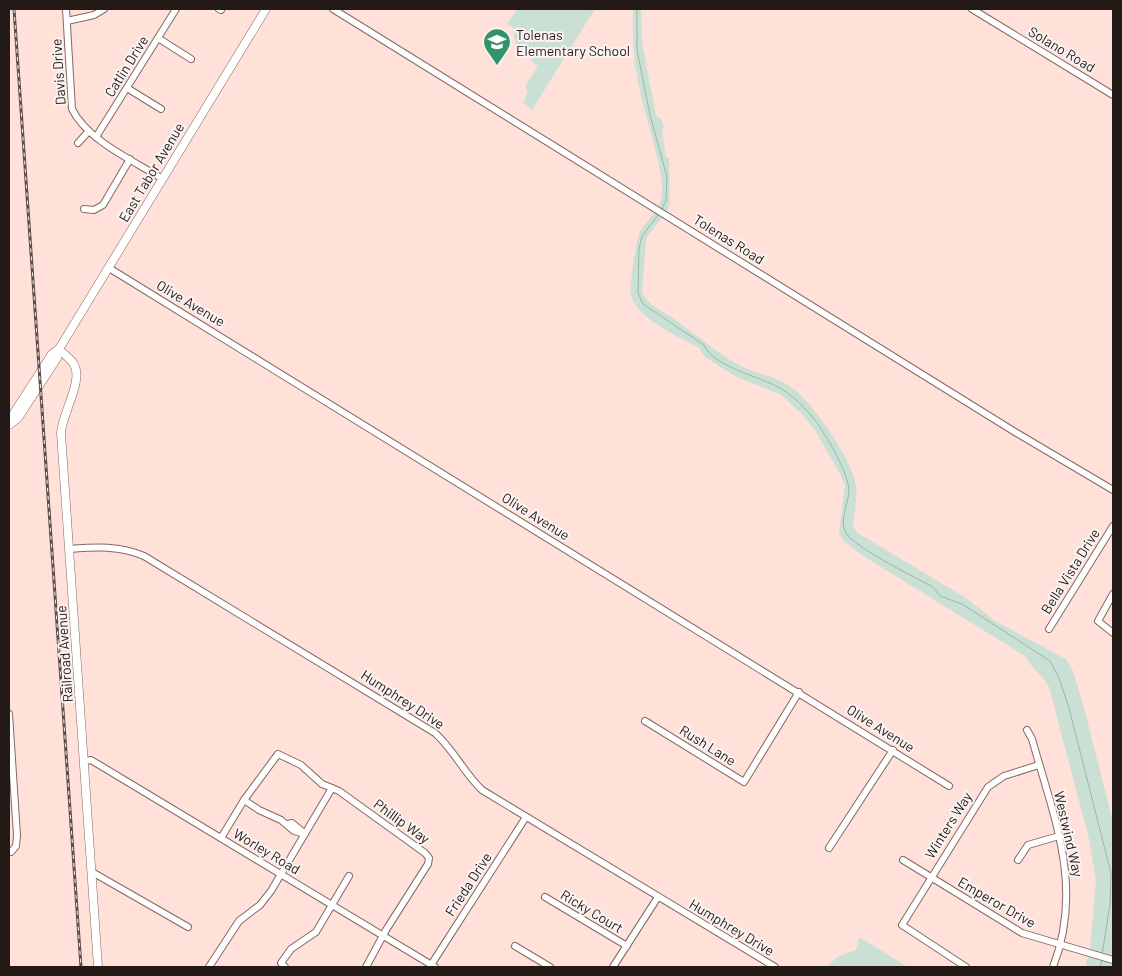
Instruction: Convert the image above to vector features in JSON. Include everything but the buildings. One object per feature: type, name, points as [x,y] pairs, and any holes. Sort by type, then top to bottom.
[{"type":"main road","name":"East Tabor Avenue","points":[[11,423],[14,413],[52,354],[59,349],[161,178],[266,9]]},
{"type":"main road","name":"Railroad Avenue","points":[[59,349],[74,363],[78,375],[62,423],[98,967]]},
{"type":"street","name":"Davis Drive","points":[[66,9],[72,109],[78,121],[88,132],[161,178]]},
{"type":"street","points":[[67,21],[94,15],[104,9]]},
{"type":"street","name":"Catlin Drive","points":[[96,137],[176,9]]},
{"type":"street","name":"Tolenas Road","points":[[333,9],[1015,432],[1113,490]]},
{"type":"street","name":"Solano Road","points":[[972,9],[1113,95]]},
{"type":"street","points":[[158,38],[191,59]]},
{"type":"street","points":[[128,88],[162,108]]},
{"type":"street","points":[[78,143],[88,132]]},
{"type":"street","points":[[84,209],[94,210],[103,205],[130,159]]},
{"type":"street","name":"Olive Avenue","points":[[109,268],[949,786]]},
{"type":"street","name":"Bella Vista Drive","points":[[1049,629],[1113,526]]},
{"type":"street","name":"Humphrey Drive","points":[[69,549],[102,546],[133,551],[144,556],[435,733],[444,741],[470,778],[482,790],[775,967]]},
{"type":"street","points":[[1113,594],[1098,620],[1113,633]]},
{"type":"street","name":"Rush Lane","points":[[646,721],[744,782],[799,692]]},
{"type":"street","points":[[9,714],[17,834],[16,846],[10,852],[14,860]]},
{"type":"street","name":"Westwind Way","points":[[1027,730],[1059,836],[1068,883],[1067,911],[1061,946],[1053,967]]},
{"type":"street","points":[[829,848],[893,750]]},
{"type":"street","name":"Phillip Way","points":[[221,838],[244,800],[278,754],[286,756],[425,853],[429,858],[428,864],[382,936]]},
{"type":"street","name":"Worley Road","points":[[84,761],[91,760],[433,966]]},
{"type":"street","name":"Winters Way","points":[[966,967],[902,925],[930,877],[988,787],[1004,776],[1039,765]]},
{"type":"street","points":[[209,967],[239,921],[260,905],[332,788]]},
{"type":"street","points":[[244,800],[288,824],[294,831],[305,834]]},
{"type":"street","name":"Frieda Drive","points":[[433,966],[526,817]]},
{"type":"street","points":[[1018,860],[1028,845],[1059,836]]},
{"type":"street","name":"Emperor Drive","points":[[903,860],[1012,928],[1061,946],[1113,960]]},
{"type":"street","points":[[92,872],[188,926]]},
{"type":"street","points":[[285,967],[281,963],[284,956],[316,932],[349,876]]},
{"type":"street","name":"Ricky Court","points":[[545,897],[627,946]]},
{"type":"street","points":[[613,967],[658,897]]},
{"type":"street","points":[[366,967],[382,936]]},
{"type":"street","points":[[514,946],[550,967]]},
{"type":"green space","points":[[517,9],[595,9],[532,110],[523,102],[528,93],[525,86],[538,66],[531,61],[534,56],[516,46],[515,29],[507,24]]},
{"type":"green space","points":[[633,9],[641,9],[642,43],[656,115],[661,119],[664,126],[662,131],[666,157],[669,158],[670,201],[668,209],[646,239],[642,292],[653,305],[723,355],[745,368],[788,385],[808,403],[829,430],[853,474],[857,495],[853,527],[858,533],[966,598],[995,621],[1066,659],[1073,671],[1083,704],[1113,822],[1113,967],[1085,967],[1090,949],[1096,881],[1089,839],[1049,687],[1025,656],[860,554],[843,540],[839,532],[845,486],[816,432],[802,414],[781,395],[735,376],[705,357],[699,348],[650,320],[635,304],[631,291],[637,244],[640,232],[655,212],[661,200],[662,190],[659,164],[641,96],[635,63]]},
{"type":"green space","points":[[859,937],[908,967],[826,967],[839,956],[856,950]]},
{"type":"waterway","points":[[637,9],[637,50],[650,115],[667,177],[666,200],[661,211]]},
{"type":"waterway","points":[[659,214],[642,236],[639,249],[638,293],[643,304],[704,345],[709,353],[717,359],[783,390],[796,399],[810,414],[828,440],[845,473],[849,492],[843,523],[846,533],[851,539],[886,562],[933,587],[940,596],[962,604],[1050,661],[1059,678],[1069,708],[1111,873],[1110,904],[1102,955]]},
{"type":"waterway","points":[[1100,967],[1102,959]]},
{"type":"railway","points":[[14,9],[81,967]]},
{"type":"place","name":"Tolenas Elementary School","points":[[497,66]]}]
